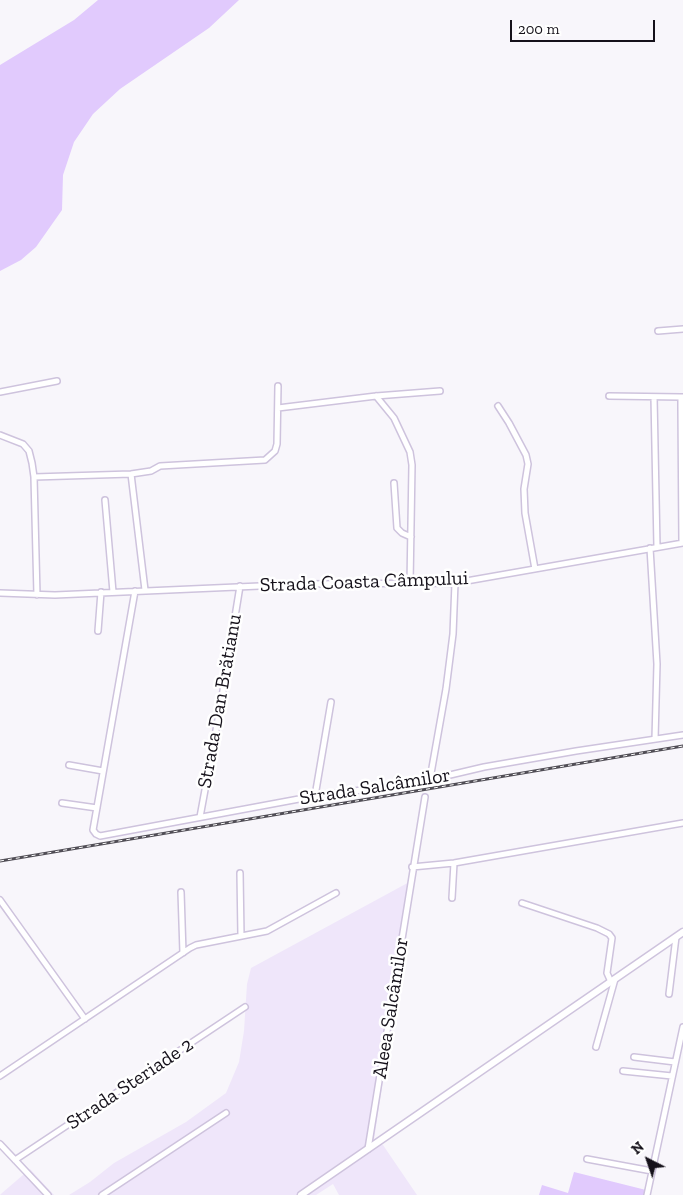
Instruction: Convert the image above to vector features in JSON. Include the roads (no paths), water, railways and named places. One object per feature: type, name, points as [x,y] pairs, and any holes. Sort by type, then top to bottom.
[{"type":"main road","points":[[301,1195],[683,932]]},
{"type":"street","points":[[658,331],[683,328]]},
{"type":"street","points":[[0,392],[57,381]]},
{"type":"street","points":[[34,477],[131,474],[151,471],[160,466],[264,460],[275,451],[277,444],[278,386]]},
{"type":"street","points":[[278,408],[376,396],[440,391]]},
{"type":"street","points":[[376,396],[394,418],[410,452],[412,464],[410,584]]},
{"type":"street","points":[[609,396],[682,397],[682,543]]},
{"type":"street","points":[[654,397],[657,547]]},
{"type":"street","points":[[498,406],[510,422],[526,455],[528,464],[524,489],[525,513],[535,569]]},
{"type":"street","points":[[0,436],[23,444],[29,450],[34,477],[38,595]]},
{"type":"street","points":[[131,474],[145,590]]},
{"type":"street","points":[[394,483],[397,528],[402,533],[411,537]]},
{"type":"street","points":[[105,500],[113,592]]},
{"type":"street","name":"Strada Coasta Câmpului","points":[[0,593],[38,595],[240,586],[455,583],[682,543]]},
{"type":"street","points":[[650,548],[657,664],[655,739]]},
{"type":"street","points":[[430,779],[452,643],[455,583]]},
{"type":"street","name":"Strada Dan Brătianu","points":[[200,817],[240,586]]},
{"type":"street","points":[[62,804],[97,808],[135,590]]},
{"type":"street","points":[[98,631],[101,592]]},
{"type":"street","points":[[315,796],[331,702]]},
{"type":"street","name":"Strada Salcâmilor","points":[[97,808],[93,830],[100,836],[111,835],[315,796],[416,783],[521,761],[683,735]]},
{"type":"street","points":[[69,766],[103,771]]},
{"type":"street","name":"Aleea Salcâmilor","points":[[368,1149],[412,867],[425,797]]},
{"type":"street","points":[[412,867],[454,863],[683,823]]},
{"type":"street","points":[[452,898],[454,863]]},
{"type":"street","points":[[240,873],[241,936]]},
{"type":"street","points":[[181,892],[183,953]]},
{"type":"street","points":[[0,1076],[183,953],[196,946],[267,931],[336,893]]},
{"type":"street","points":[[0,900],[85,1019]]},
{"type":"street","points":[[522,903],[597,928],[609,934],[612,938],[607,974],[613,980],[596,1046]]},
{"type":"street","points":[[669,994],[676,937]]},
{"type":"street","name":"Strada Steriade 2","points":[[15,1160],[245,1007]]},
{"type":"street","points":[[647,1195],[683,1027]]},
{"type":"street","points":[[634,1057],[683,1058]]},
{"type":"street","points":[[623,1071],[672,1076]]},
{"type":"street","points":[[102,1195],[226,1113]]},
{"type":"street","points":[[0,1144],[48,1195]]},
{"type":"street","points":[[587,1159],[652,1171]]},
{"type":"railway","points":[[0,861],[683,746]]}]
